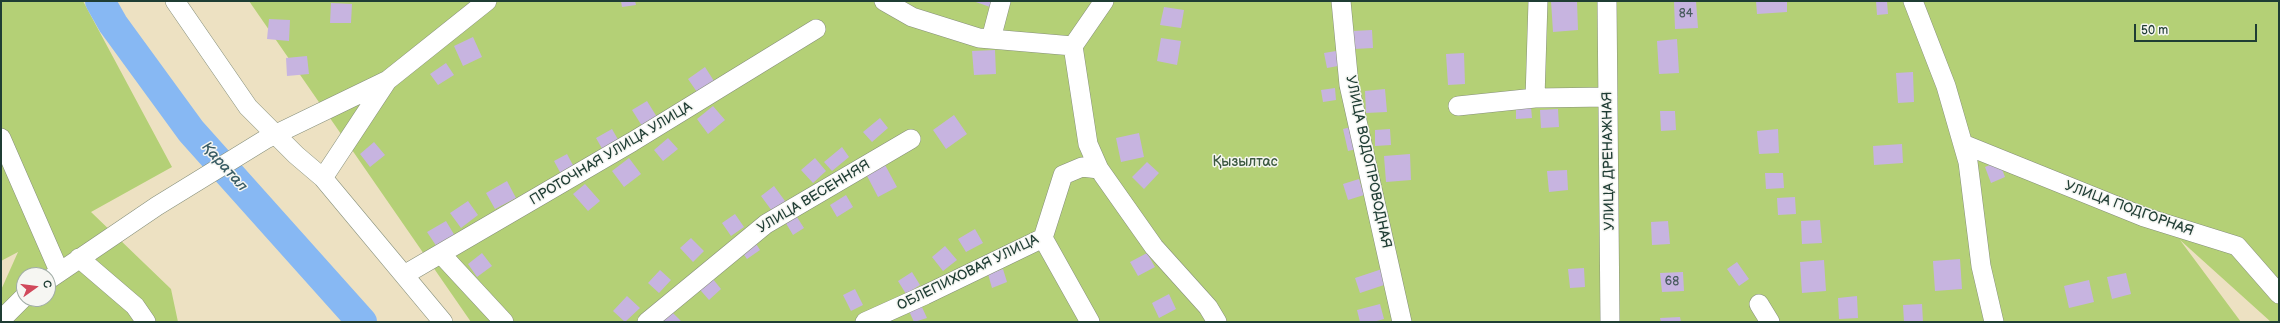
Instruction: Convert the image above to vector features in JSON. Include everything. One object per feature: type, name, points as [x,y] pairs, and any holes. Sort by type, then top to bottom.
[{"type":"street","points":[[175,1],[248,107],[271,137],[296,155],[323,178],[443,322]]},
{"type":"street","points":[[56,275],[157,206],[271,137],[388,80],[487,1]]},
{"type":"street","points":[[884,1],[912,16],[979,38],[1073,46]]},
{"type":"street","points":[[991,39],[1000,1]]},
{"type":"street","points":[[1104,1],[1073,46],[1088,144],[1099,168],[1154,247],[1208,307],[1217,322]]},
{"type":"street","name":"УЛИЦА ВОДОПРОВОДНАЯ","points":[[1341,1],[1350,85],[1402,322]]},
{"type":"street","points":[[1535,98],[1538,1]]},
{"type":"street","name":"УЛИЦА ДРЕНАЖНАЯ","points":[[1607,1],[1610,322]]},
{"type":"street","points":[[1913,1],[1946,86],[1968,162],[1981,266],[1994,322]]},
{"type":"street","name":"ПРОТОЧНАЯ УЛИЦА УЛИЦА","points":[[404,275],[632,142],[816,29]]},
{"type":"street","points":[[323,178],[388,80]]},
{"type":"street","points":[[1458,106],[1535,98],[1608,97]]},
{"type":"street","points":[[1,138],[51,267]]},
{"type":"street","name":"УЛИЦА ВЕСЕННЯЯ","points":[[647,322],[766,224],[911,139]]},
{"type":"street","name":"УЛИЦА ПОДГОРНАЯ","points":[[1963,144],[2144,217],[2237,246],[2279,294]]},
{"type":"street","name":"ОБЛЕПИХОВАЯ УЛИЦА","points":[[865,322],[1044,238],[1062,174],[1082,167],[1099,168]]},
{"type":"street","points":[[1044,238],[1090,322]]},
{"type":"street","points":[[441,254],[504,322]]},
{"type":"street","points":[[79,258],[135,306],[146,322]]},
{"type":"street","points":[[1,320],[16,304]]},
{"type":"street","points":[[1759,304],[1770,322]]},
{"type":"green space","points":[[1,1],[83,1],[172,167],[91,212],[171,289],[178,322],[1,322],[1,290],[18,252],[1,261]]},
{"type":"green space","name":"Қызылтас","points":[[249,1],[2279,1],[2279,322],[2271,322],[2180,240],[2241,322],[471,322]]},
{"type":"building","points":[[621,1],[635,1],[636,5],[622,7]]},
{"type":"building","points":[[973,1],[992,1],[990,7]]},
{"type":"building","points":[[1551,1],[1577,1],[1578,30],[1553,32]]},
{"type":"building","points":[[1674,1],[1696,1],[1698,28],[1675,29]]},
{"type":"building","points":[[1756,1],[1787,1],[1787,12],[1757,14]]},
{"type":"building","points":[[1876,1],[1887,1],[1888,14],[1877,15]]},
{"type":"building","points":[[331,3],[352,4],[351,23],[330,23]]},
{"type":"building","points":[[1164,7],[1184,10],[1181,28],[1160,25]]},
{"type":"building","points":[[269,19],[290,20],[289,41],[267,39]]},
{"type":"building","points":[[1372,30],[1373,48],[1354,49],[1353,31]]},
{"type":"building","points":[[473,37],[482,57],[463,66],[454,46]]},
{"type":"building","points":[[1161,38],[1181,41],[1177,65],[1157,61]]},
{"type":"building","points":[[1677,39],[1679,73],[1659,74],[1657,41]]},
{"type":"building","points":[[995,50],[996,74],[974,75],[972,51]]},
{"type":"building","points":[[1336,51],[1338,66],[1327,68],[1324,53]]},
{"type":"building","points":[[1464,53],[1465,84],[1448,85],[1446,54]]},
{"type":"building","points":[[307,56],[309,74],[287,76],[286,58]]},
{"type":"building","points":[[446,63],[454,75],[438,85],[430,74]]},
{"type":"building","points":[[705,67],[714,81],[697,92],[688,79]]},
{"type":"building","points":[[1913,72],[1914,102],[1898,103],[1896,73]]},
{"type":"building","points":[[1335,88],[1336,100],[1323,102],[1321,90]]},
{"type":"building","points":[[1385,89],[1387,112],[1366,113],[1365,91]]},
{"type":"building","points":[[647,101],[657,117],[642,126],[632,110]]},
{"type":"building","points":[[713,106],[725,120],[708,134],[697,119]]},
{"type":"building","points":[[1531,107],[1532,118],[1516,119],[1516,108]]},
{"type":"building","points":[[1558,109],[1559,127],[1541,128],[1540,110]]},
{"type":"building","points":[[1660,111],[1675,111],[1676,130],[1661,131]]},
{"type":"building","points":[[954,115],[967,134],[946,149],[933,130]]},
{"type":"building","points":[[880,118],[888,128],[872,142],[863,132]]},
{"type":"building","points":[[1351,127],[1357,149],[1348,151],[1343,129]]},
{"type":"building","points":[[612,129],[620,143],[604,152],[596,138]]},
{"type":"building","points":[[1390,129],[1391,145],[1375,146],[1375,130]]},
{"type":"building","points":[[1778,129],[1779,153],[1759,154],[1757,131]]},
{"type":"building","points":[[1139,133],[1144,157],[1121,162],[1116,138]]},
{"type":"building","points":[[668,138],[678,149],[663,161],[654,150]]},
{"type":"building","points":[[374,142],[385,155],[370,167],[360,154]]},
{"type":"building","points":[[1902,144],[1903,163],[1874,165],[1873,146]]},
{"type":"building","points":[[842,147],[849,157],[832,171],[824,162]]},
{"type":"building","points":[[567,154],[574,167],[561,174],[554,161]]},
{"type":"building","points":[[1410,154],[1411,180],[1386,182],[1384,156]]},
{"type":"building","points":[[629,158],[641,174],[624,187],[612,171]]},
{"type":"building","points":[[815,158],[826,171],[813,183],[801,170]]},
{"type":"building","points":[[1999,161],[2005,177],[1991,183],[1985,167]]},
{"type":"building","points":[[1147,162],[1159,173],[1144,189],[1132,177]]},
{"type":"building","points":[[884,163],[897,187],[878,197],[865,172]]},
{"type":"building","points":[[1567,170],[1568,190],[1549,192],[1547,171]]},
{"type":"building","points":[[1765,173],[1783,173],[1784,188],[1766,189]]},
{"type":"building","points":[[1359,179],[1364,195],[1348,200],[1343,184]]},
{"type":"building","points":[[507,181],[516,198],[495,209],[486,193]]},
{"type":"building","points":[[585,184],[600,201],[588,211],[573,194]]},
{"type":"building","points":[[774,186],[785,201],[772,211],[761,196]]},
{"type":"building","points":[[846,195],[853,207],[837,217],[830,205]]},
{"type":"building","points":[[1795,197],[1796,214],[1778,215],[1777,198]]},
{"type":"building","points":[[468,201],[478,215],[461,228],[450,213]]},
{"type":"building","points":[[735,214],[744,227],[731,236],[722,223]]},
{"type":"building","points":[[795,214],[804,228],[793,235],[784,220]]},
{"type":"building","points":[[1820,220],[1822,243],[1802,244],[1801,221]]},
{"type":"building","points":[[446,221],[455,236],[437,247],[427,232]]},
{"type":"building","points":[[1668,221],[1670,244],[1652,245],[1651,222]]},
{"type":"building","points":[[975,229],[983,243],[966,252],[958,239]]},
{"type":"building","points":[[691,238],[704,251],[693,262],[680,248]]},
{"type":"building","points":[[753,239],[760,250],[747,259],[739,248]]},
{"type":"building","points":[[945,246],[957,260],[943,271],[932,257]]},
{"type":"building","points":[[482,253],[492,266],[477,277],[468,264]]},
{"type":"building","points":[[1147,253],[1155,267],[1138,276],[1130,262]]},
{"type":"building","points":[[1960,259],[1962,289],[1935,291],[1933,261]]},
{"type":"building","points":[[1824,260],[1826,291],[1802,293],[1800,262]]},
{"type":"building","points":[[1737,262],[1749,279],[1739,286],[1727,269]]},
{"type":"building","points":[[1584,268],[1585,287],[1570,288],[1568,269]]},
{"type":"building","points":[[1003,269],[1007,282],[992,288],[988,274]]},
{"type":"building","points":[[1382,269],[1387,284],[1360,293],[1355,278]]},
{"type":"building","points":[[660,270],[671,280],[659,293],[648,283]]},
{"type":"building","points":[[912,272],[920,285],[906,294],[898,281]]},
{"type":"building","points":[[1683,272],[1684,291],[1662,292],[1660,273]]},
{"type":"building","points":[[708,273],[721,289],[709,300],[695,284]]},
{"type":"building","points":[[2126,273],[2131,294],[2112,299],[2107,277]]},
{"type":"building","points":[[2089,280],[2094,302],[2069,308],[2064,286]]},
{"type":"building","points":[[855,289],[863,305],[851,311],[843,295]]},
{"type":"building","points":[[1169,294],[1176,309],[1159,318],[1152,303]]},
{"type":"building","points":[[627,296],[640,308],[625,322],[613,311]]},
{"type":"building","points":[[1857,296],[1858,318],[1839,319],[1838,298]]},
{"type":"building","points":[[1380,304],[1384,319],[1373,322],[1360,322],[1357,310]]},
{"type":"building","points":[[1922,304],[1923,322],[1904,322],[1903,305]]},
{"type":"building","points":[[921,305],[927,318],[914,322],[909,311]]},
{"type":"building","points":[[672,312],[682,322],[661,322]]},
{"type":"building","points":[[1680,317],[1681,322],[1661,322],[1660,318]]},
{"type":"waterway","name":"Қаратал","points":[[100,1],[113,24],[191,131],[362,322]]}]
